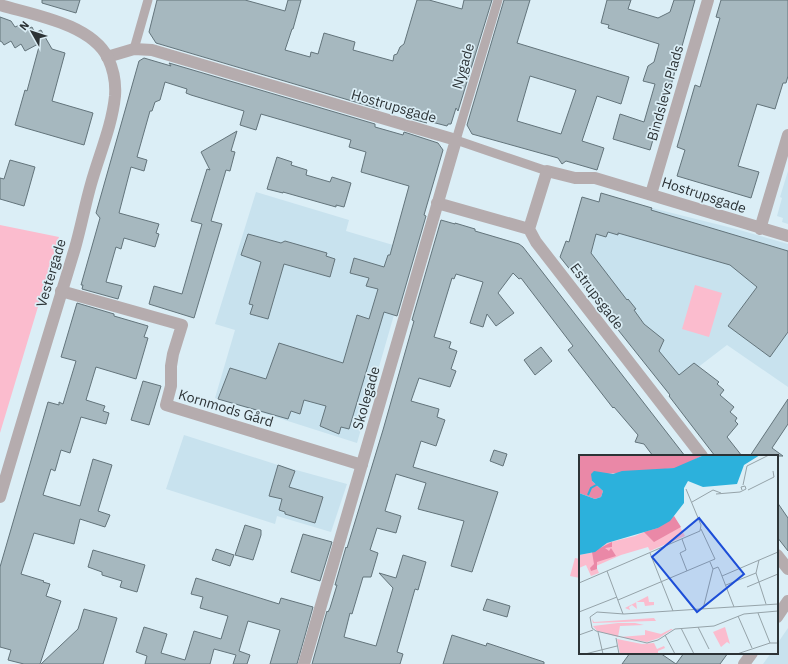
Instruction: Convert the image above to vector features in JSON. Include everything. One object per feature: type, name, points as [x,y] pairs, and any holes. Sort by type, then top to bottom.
[{"type":"street","points":[[134,49],[148,0]]},
{"type":"street","name":"Nygade","points":[[456,140],[498,0]]},
{"type":"street","name":"Bindslevs Plads","points":[[651,194],[708,0]]},
{"type":"street","points":[[0,5],[46,18],[82,32],[100,47],[107,57]]},
{"type":"street","name":"Hostrupsgade","points":[[107,57],[134,49],[152,50],[456,140],[548,171],[575,178],[596,178],[760,229],[788,236]]},
{"type":"street","name":"Vestergade","points":[[0,497],[75,247],[91,182],[112,113],[115,96],[115,80],[107,57]]},
{"type":"street","points":[[760,229],[788,134]]},
{"type":"street","name":"Skolegade","points":[[304,664],[456,140]]},
{"type":"street","points":[[437,203],[529,229],[548,171]]},
{"type":"street","name":"Estrupsgade","points":[[529,229],[536,242],[701,455]]},
{"type":"street","name":"Kornmods Gård","points":[[61,291],[182,325],[173,354],[171,366],[171,386],[166,405],[362,465]]},
{"type":"street","points":[[778,556],[788,569]]},
{"type":"street","points":[[778,616],[788,601]]},
{"type":"street","points":[[744,664],[751,654]]},
{"type":"shaded area","points":[[788,171],[788,224],[782,222],[783,218],[777,216],[782,198],[780,197]]},
{"type":"shaded area","points":[[256,192],[349,220],[346,231],[393,245],[420,225],[357,443],[215,398],[235,330],[215,324]]},
{"type":"shaded area","points":[[601,193],[788,244],[788,387],[727,345],[667,391],[560,257],[566,241],[569,242],[582,197],[599,202]]},
{"type":"shaded area","points":[[0,225],[59,237],[0,433]]},
{"type":"shaded area","points":[[695,285],[722,293],[709,337],[682,329]]},
{"type":"shaded area","points":[[184,435],[278,465],[347,484],[331,532],[277,516],[275,524],[166,489]]},
{"type":"shaded area","points":[[575,558],[579,559],[579,578],[570,576]]},
{"type":"shaded area","points":[[788,628],[788,664],[763,664],[770,654],[778,654],[778,643]]},
{"type":"building","points":[[42,0],[80,0],[76,13],[42,3]]},
{"type":"building","points":[[157,0],[245,0],[285,11],[288,0],[301,0],[293,29],[285,50],[310,57],[311,52],[318,54],[324,33],[355,42],[353,50],[393,61],[394,55],[397,54],[400,47],[404,44],[417,0],[429,0],[462,9],[464,0],[492,0],[458,111],[456,108],[451,124],[448,124],[447,126],[424,120],[427,123],[408,118],[410,114],[380,105],[379,109],[156,43],[149,32]]},
{"type":"building","points":[[504,0],[530,0],[517,43],[629,77],[621,104],[597,96],[582,141],[604,148],[597,170],[566,161],[562,164],[558,158],[472,134],[467,125]],"holes":[[[530,76],[576,90],[561,134],[517,121]]]},
{"type":"building","points":[[607,0],[631,0],[628,9],[658,18],[670,12],[674,0],[695,0],[670,89],[668,88],[650,150],[613,139],[620,114],[644,122],[655,84],[643,81],[648,66],[654,62],[659,44],[608,28],[609,25],[601,23]]},
{"type":"building","points":[[721,0],[788,0],[788,76],[786,83],[783,83],[775,109],[757,104],[738,166],[759,172],[751,198],[677,176],[685,150],[677,147],[695,85],[700,87],[720,18],[716,17]]},
{"type":"building","points":[[0,17],[11,21],[15,27],[22,24],[25,30],[32,27],[35,33],[41,30],[52,49],[65,53],[52,101],[93,113],[84,145],[15,125],[25,90],[27,91],[40,43],[25,51],[21,44],[15,48],[11,41],[4,45],[0,41]]},
{"type":"building","points":[[144,58],[171,66],[169,63],[375,124],[375,127],[403,135],[404,132],[438,143],[443,150],[424,215],[426,216],[397,316],[384,312],[349,429],[341,427],[339,434],[320,426],[326,406],[304,400],[300,414],[291,411],[288,419],[218,399],[230,368],[266,379],[279,343],[343,363],[357,315],[369,319],[378,289],[366,286],[369,278],[350,273],[354,258],[384,267],[388,255],[390,255],[409,186],[361,172],[366,152],[349,147],[351,140],[261,114],[256,130],[240,125],[244,111],[191,95],[186,93],[187,89],[165,82],[160,100],[155,102],[152,111],[150,111],[137,157],[147,160],[144,171],[131,167],[119,213],[159,224],[156,233],[159,234],[155,247],[124,238],[121,249],[116,247],[106,282],[122,286],[118,299],[82,289],[83,285],[81,285],[100,218],[96,213],[139,61]]},
{"type":"building","points":[[237,131],[231,151],[235,152],[230,171],[226,170],[211,221],[222,224],[194,318],[149,304],[154,286],[182,294],[202,224],[191,221],[207,169],[210,170],[201,152]]},
{"type":"building","points":[[277,157],[292,162],[291,165],[307,170],[306,175],[330,182],[332,177],[351,183],[344,207],[336,205],[336,207],[267,189]]},
{"type":"building","points":[[10,160],[35,167],[24,206],[0,199],[0,178],[4,179]]},
{"type":"building","points":[[601,193],[652,208],[651,210],[788,251],[788,332],[770,357],[728,326],[757,287],[730,265],[618,233],[618,235],[608,232],[606,237],[596,234],[591,253],[627,300],[628,299],[636,309],[634,310],[644,324],[664,340],[659,351],[679,375],[694,363],[719,382],[717,384],[724,390],[720,395],[734,407],[730,412],[737,418],[735,421],[738,424],[727,437],[741,455],[714,455],[669,396],[670,395],[560,257],[566,241],[569,242],[582,197],[599,202]]},
{"type":"building","points":[[441,220],[475,229],[475,231],[519,244],[523,247],[684,455],[652,455],[644,444],[635,442],[638,435],[614,407],[613,408],[568,350],[573,346],[521,278],[519,279],[513,273],[498,293],[514,313],[496,326],[487,314],[483,327],[470,323],[483,282],[456,274],[454,279],[452,278],[434,337],[451,342],[449,348],[457,351],[451,369],[456,371],[450,387],[419,378],[411,401],[439,409],[437,417],[445,420],[436,446],[421,441],[413,467],[498,492],[472,572],[451,566],[464,521],[418,509],[426,483],[396,474],[385,511],[401,516],[396,533],[377,528],[370,550],[378,553],[371,577],[363,577],[352,614],[350,613],[344,637],[376,646],[393,588],[379,573],[396,578],[403,555],[426,562],[418,590],[415,589],[397,652],[403,654],[400,664],[312,664],[327,611],[328,612],[330,608],[337,585],[335,585],[346,547],[347,548],[383,430],[414,321],[412,320]]},
{"type":"building","points":[[248,234],[281,243],[285,241],[327,253],[326,256],[335,259],[330,277],[284,264],[268,319],[250,314],[253,305],[249,304],[261,262],[241,255]]},
{"type":"building","points":[[77,303],[148,326],[144,337],[148,338],[136,379],[96,367],[86,400],[105,406],[103,411],[109,413],[106,424],[81,417],[70,453],[61,450],[55,471],[51,469],[43,495],[80,506],[93,459],[112,465],[98,511],[110,515],[105,527],[80,519],[74,544],[34,533],[21,574],[50,584],[46,596],[61,601],[40,664],[24,664],[8,660],[11,650],[0,647],[0,567],[48,402],[59,405],[59,402],[63,404],[76,361],[61,357]]},
{"type":"building","points":[[541,347],[552,361],[535,375],[524,360]]},
{"type":"building","points":[[143,381],[161,386],[149,425],[131,420]]},
{"type":"building","points":[[788,399],[788,424],[772,448],[783,456],[751,455]]},
{"type":"building","points":[[494,450],[507,454],[503,466],[490,461]]},
{"type":"building","points":[[278,465],[295,471],[289,487],[323,497],[315,523],[285,514],[285,512],[279,510],[282,499],[269,496]]},
{"type":"building","points":[[778,503],[788,518],[788,551],[778,538]]},
{"type":"building","points":[[245,525],[261,530],[261,535],[253,560],[235,555]]},
{"type":"building","points":[[303,534],[332,542],[320,581],[291,572]]},
{"type":"building","points":[[216,549],[234,555],[230,566],[212,560]]},
{"type":"building","points":[[93,550],[145,565],[137,592],[120,587],[122,581],[102,575],[102,572],[88,567]]},
{"type":"building","points":[[196,578],[279,604],[281,598],[313,607],[297,664],[270,664],[280,630],[248,621],[239,651],[250,655],[247,664],[233,664],[236,655],[214,649],[210,664],[145,664],[147,656],[136,652],[144,627],[167,634],[161,653],[185,660],[194,631],[221,639],[228,616],[200,608],[203,597],[191,594]]},
{"type":"building","points":[[487,599],[510,606],[507,617],[483,610]]},
{"type":"building","points":[[84,609],[117,618],[103,664],[41,664],[78,629]]},
{"type":"building","points":[[452,635],[486,646],[487,643],[544,662],[544,664],[443,664]]},
{"type":"building","points":[[629,654],[661,654],[676,664],[622,664]]},
{"type":"building","points":[[683,654],[727,654],[720,664],[676,664]]}]
